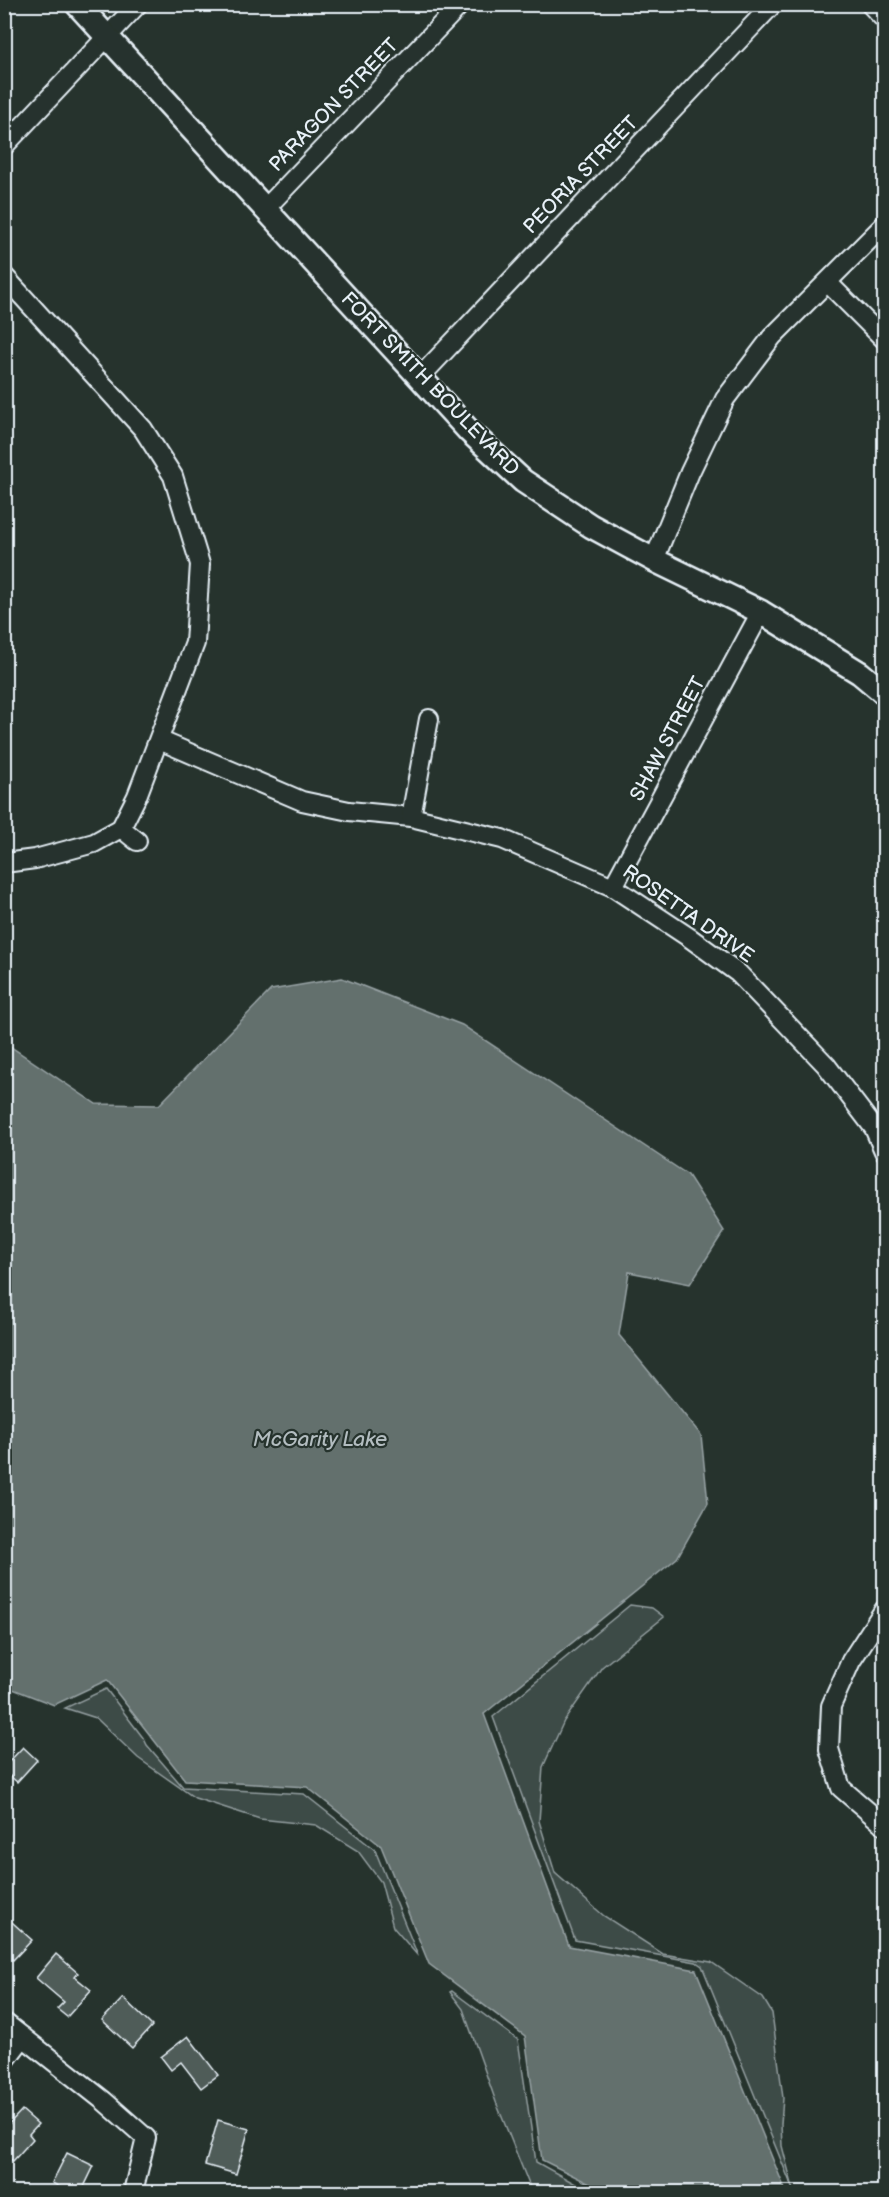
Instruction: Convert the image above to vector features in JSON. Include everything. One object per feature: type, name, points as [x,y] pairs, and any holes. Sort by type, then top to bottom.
[{"type":"street","name":"FORT SMITH BOULEVARD","points":[[77,4],[470,432],[523,481],[591,526],[654,560],[762,612],[860,673],[885,693]]},
{"type":"street","points":[[4,146],[138,4]]},
{"type":"street","name":"PARAGON STREET","points":[[264,210],[461,4]]},
{"type":"street","name":"PEORIA STREET","points":[[420,377],[773,4]]},
{"type":"street","points":[[870,4],[885,19]]},
{"type":"street","points":[[654,560],[690,472],[724,399],[772,337],[885,225]]},
{"type":"street","points":[[4,276],[143,429],[173,476],[200,564],[195,643],[137,796],[121,828],[94,843],[35,859],[4,863]]},
{"type":"street","points":[[828,283],[885,339]]},
{"type":"street","name":"SHAW STREET","points":[[613,887],[762,612]]},
{"type":"street","points":[[411,817],[429,719]]},
{"type":"street","name":"ROSETTA DRIVE","points":[[159,740],[302,801],[349,811],[411,817],[502,839],[613,887],[738,973],[826,1065],[874,1128],[885,1151]]},
{"type":"street","points":[[121,828],[137,842]]},
{"type":"street","points":[[885,1610],[851,1660],[831,1706],[829,1749],[841,1788],[885,1825]]},
{"type":"street","points":[[4,2022],[87,2087],[146,2138],[133,2193]]},
{"type":"street","points":[[4,2062],[23,2037]]},
{"type":"shaded area","points":[[630,1605],[652,1608],[664,1617],[602,1667],[564,1721],[543,1767],[539,1821],[555,1873],[604,1916],[663,1954],[711,1962],[763,1998],[772,2013],[783,2098],[782,2146],[794,2192],[702,1966],[696,1962],[575,1940],[493,1717]]},
{"type":"shaded area","points":[[106,1689],[147,1745],[183,1787],[304,1794],[375,1850],[418,1956],[393,1927],[381,1882],[358,1851],[316,1825],[260,1819],[195,1798],[138,1758],[96,1718],[65,1708]]},
{"type":"shaded area","points":[[452,1991],[518,2040],[536,2162],[590,2192],[574,2192],[570,2186],[556,2192],[532,2192],[496,2102],[463,2009],[450,1992]]},
{"type":"water","name":"McGarity Lake","points":[[342,978],[462,1025],[688,1175],[724,1231],[690,1284],[629,1272],[619,1335],[701,1435],[708,1503],[677,1558],[484,1714],[569,1946],[696,1970],[786,2192],[606,2192],[542,2160],[525,2036],[429,1964],[381,1846],[307,1787],[185,1780],[107,1680],[54,1705],[5,1686],[5,1043],[96,1104],[159,1105],[271,990]]},
{"type":"building","points":[[23,1747],[37,1760],[17,1782],[4,1771],[4,1767]]},
{"type":"building","points":[[4,1915],[32,1940],[13,1960],[4,1953]]},
{"type":"building","points":[[56,1954],[78,1973],[75,1977],[91,1990],[67,2017],[57,2009],[64,2002],[36,1978]]},
{"type":"building","points":[[123,1998],[152,2026],[132,2048],[102,2020]]},
{"type":"building","points":[[188,2036],[218,2075],[201,2088],[181,2062],[171,2070],[161,2057]]},
{"type":"building","points":[[22,2110],[38,2124],[29,2134],[33,2139],[13,2161],[4,2154],[4,2129]]},
{"type":"building","points":[[218,2120],[249,2129],[236,2174],[205,2165]]},
{"type":"building","points":[[67,2153],[94,2166],[81,2193],[59,2193],[62,2188],[52,2183]]}]
